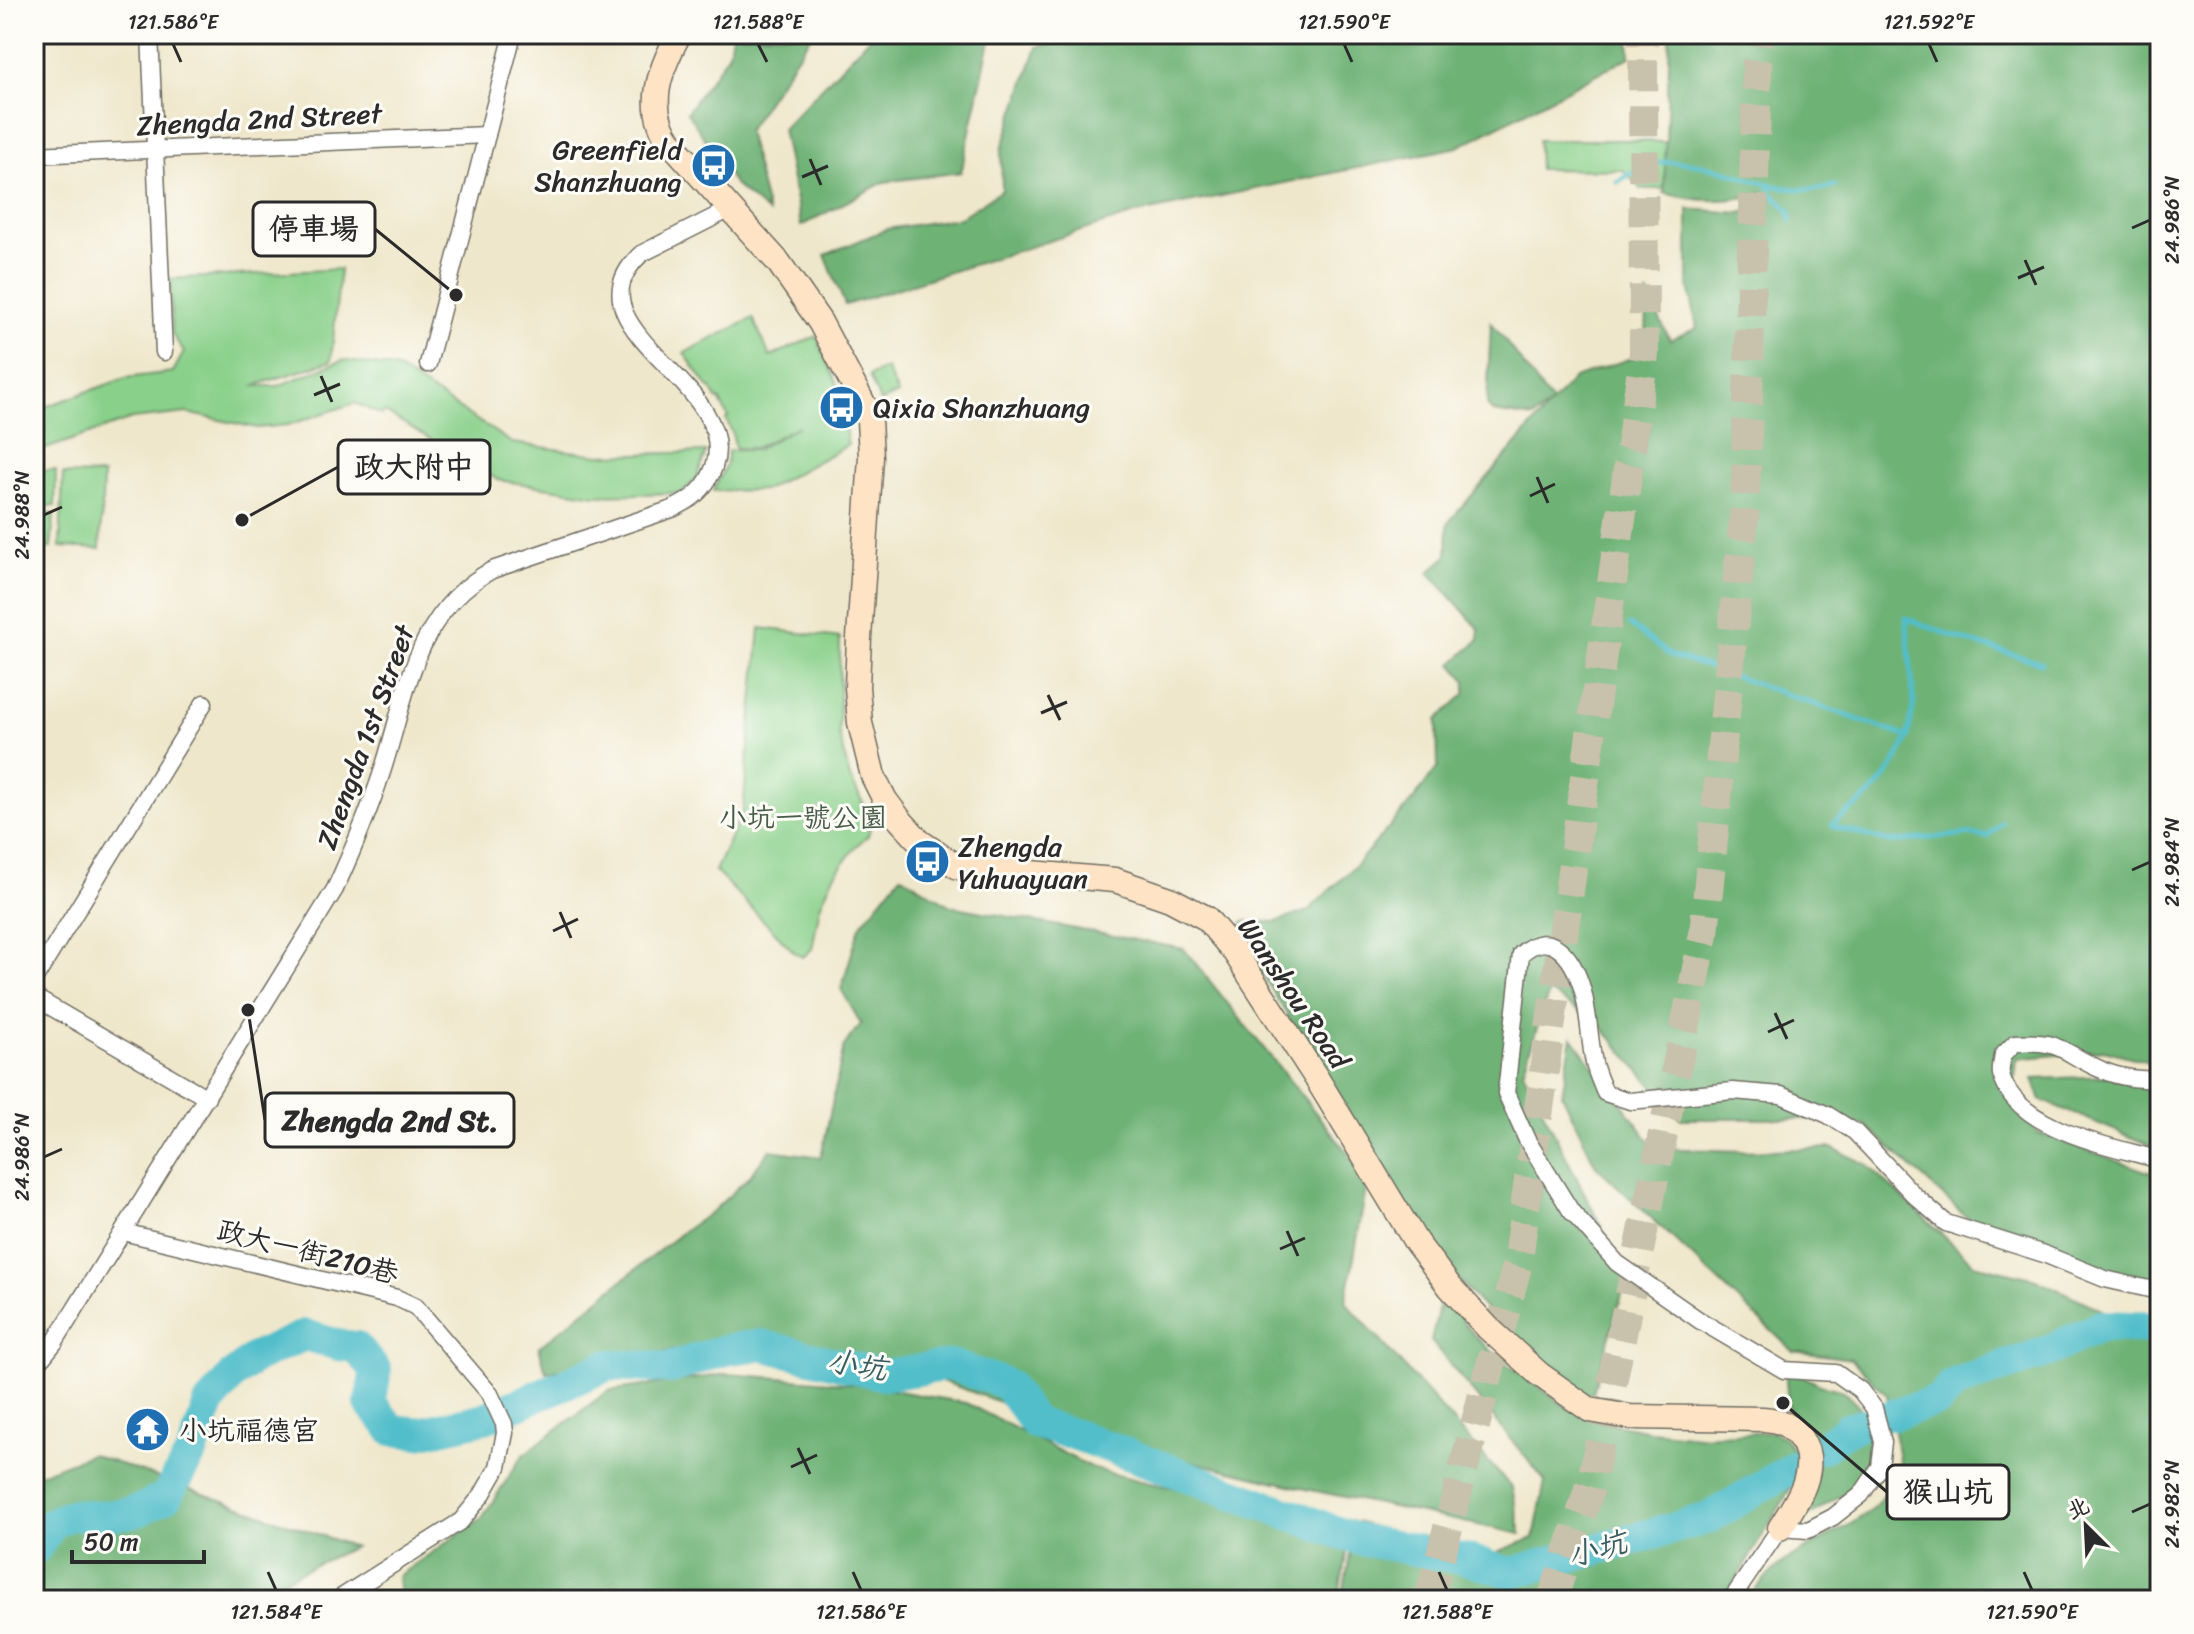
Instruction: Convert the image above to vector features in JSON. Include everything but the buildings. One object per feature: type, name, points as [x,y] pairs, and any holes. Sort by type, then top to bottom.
[{"type":"street","points":[[150,34],[164,352]]},
{"type":"street","points":[[428,364],[513,34]]},
{"type":"street","name":"Wanshou Road","points":[[679,34],[658,81],[655,111],[659,124],[671,143],[799,289],[849,372],[869,420],[871,457],[859,651],[859,711],[865,752],[885,800],[920,842],[958,867],[1115,880],[1170,899],[1206,918],[1234,951],[1416,1242],[1450,1287],[1488,1328],[1539,1374],[1590,1410],[1630,1417],[1776,1420],[1792,1427],[1805,1446],[1809,1467],[1799,1499],[1731,1600]]},
{"type":"street","name":"Zhengda 2nd Street","points":[[34,155],[487,135]]},
{"type":"street","name":"Zhengda 1st Street","points":[[34,1368],[54,1343],[335,889],[381,776],[422,642],[438,615],[467,586],[492,570],[672,509],[697,494],[710,476],[717,449],[709,416],[697,398],[631,327],[623,311],[621,288],[630,264],[641,254],[730,209]]},
{"type":"street","points":[[34,980],[204,703]]},
{"type":"street","points":[[1780,1528],[1808,1530],[1833,1517],[1861,1495],[1880,1467],[1883,1442],[1874,1408],[1860,1390],[1836,1373],[1784,1370],[1699,1320],[1617,1263],[1571,1211],[1527,1140],[1506,1093],[1521,954],[1532,945],[1546,942],[1559,947],[1571,964],[1582,988],[1595,1067],[1605,1093],[1630,1101],[1733,1091],[1781,1095],[1828,1115],[1855,1132],[1914,1195],[1946,1223],[2044,1254],[2105,1279],[2149,1289],[2160,1286]]},
{"type":"street","points":[[34,997],[207,1098]]},
{"type":"street","points":[[2160,1078],[2127,1079],[2100,1070],[2056,1045],[2038,1042],[2015,1043],[2003,1055],[2001,1073],[2018,1103],[2052,1128],[2160,1160]]},
{"type":"street","name":"政大一街210巷","points":[[123,1232],[397,1298],[416,1307],[490,1394],[505,1433],[498,1467],[482,1495],[461,1521],[337,1600]]},
{"type":"green space","points":[[732,34],[812,34],[747,131],[768,213],[735,185],[687,112],[729,53]]},
{"type":"green space","points":[[873,34],[985,34],[990,41],[961,172],[884,182],[801,226],[782,129]]},
{"type":"green space","points":[[1086,34],[1629,34],[1630,57],[1458,147],[1135,214],[845,305],[825,255],[887,229],[959,218],[1002,190],[1001,151],[1037,47]]},
{"type":"green space","points":[[1670,34],[2160,34],[2160,1065],[2104,1050],[2017,1059],[2012,1104],[2038,1133],[2160,1176],[2160,1290],[1986,1235],[1865,1125],[1820,1119],[1681,1119],[1600,1025],[1549,992],[1523,1071],[1627,1278],[1591,1399],[1535,1364],[1435,1254],[1242,942],[1243,921],[1276,922],[1308,911],[1356,865],[1438,767],[1437,720],[1465,694],[1466,680],[1452,664],[1479,640],[1479,629],[1429,572],[1447,556],[1448,523],[1551,404],[1533,418],[1493,412],[1487,405],[1491,322],[1552,403],[1574,378],[1646,353],[1647,293],[1670,340],[1697,328],[1688,281],[1688,209],[1741,213],[1766,203],[1762,193],[1713,200],[1664,193]]},
{"type":"green space","points":[[1538,140],[1626,140],[1728,146],[1755,187],[1641,189],[1623,170],[1539,169]]},
{"type":"green space","points":[[340,269],[331,361],[253,386],[278,386],[343,360],[398,369],[512,443],[599,455],[706,452],[696,479],[681,493],[596,495],[498,480],[385,412],[382,415],[355,403],[288,425],[257,428],[187,413],[132,419],[34,453],[34,411],[125,378],[173,372],[184,352],[172,334],[170,279]]},
{"type":"green space","points":[[753,318],[770,357],[816,336],[838,386],[848,445],[765,490],[713,491],[726,465],[728,451],[756,450],[799,426],[755,448],[735,448],[728,417],[719,399],[684,353]]},
{"type":"green space","points":[[886,368],[898,394],[880,402],[869,376]]},
{"type":"green space","points":[[40,470],[56,470],[55,506],[39,506]]},
{"type":"green space","points":[[63,474],[103,475],[100,549],[60,547]]},
{"type":"green space","points":[[38,513],[54,514],[51,548],[35,547]]},
{"type":"green space","name":"小坑一號公園","points":[[760,628],[840,638],[839,734],[850,778],[872,820],[868,836],[857,845],[833,877],[820,906],[812,949],[803,957],[795,953],[715,871],[743,810]]},
{"type":"green space","points":[[901,875],[951,906],[1184,949],[1368,1178],[1346,1302],[1512,1488],[1521,1534],[1306,1489],[1110,1442],[900,1366],[748,1338],[546,1372],[539,1347],[714,1210],[749,1177],[770,1150],[821,1157],[844,1046],[861,1024],[841,989],[860,926]]},
{"type":"green space","points":[[1572,1037],[1655,1148],[1742,1151],[1832,1148],[1866,1164],[1974,1264],[2036,1279],[2108,1313],[2160,1321],[2160,1600],[1749,1600],[1773,1571],[1867,1513],[1886,1492],[1901,1469],[1887,1395],[1851,1359],[1793,1351],[1596,1166],[1562,1094]]},
{"type":"green space","points":[[2111,1076],[2160,1086],[2160,1149],[2041,1100],[2033,1079]]},
{"type":"green space","points":[[1442,1294],[1475,1336],[1501,1360],[1571,1410],[1608,1423],[1651,1431],[1698,1436],[1774,1432],[1785,1439],[1794,1450],[1799,1474],[1724,1600],[1342,1600],[1356,1522],[1484,1557],[1534,1538],[1545,1481],[1431,1341]]},
{"type":"green space","points":[[1785,1367],[1820,1385],[1844,1391],[1869,1417],[1877,1455],[1866,1480],[1803,1519],[1819,1457],[1789,1417]]},
{"type":"green space","points":[[728,1374],[857,1384],[966,1403],[1094,1469],[1149,1483],[1352,1521],[1338,1600],[400,1600],[398,1576],[482,1518],[523,1455],[608,1391]]},
{"type":"green space","points":[[91,1454],[354,1547],[240,1600],[34,1600],[34,1476]]},
{"type":"waterway","points":[[1617,182],[1652,164],[1680,162],[1789,188],[1812,190],[1835,186]]},
{"type":"waterway","points":[[1769,185],[1771,193],[1790,211],[1791,220]]},
{"type":"waterway","points":[[1630,625],[1671,656],[1908,737],[1914,701],[1906,618],[1960,639],[2042,663]]},
{"type":"waterway","points":[[1908,737],[1878,787],[1832,824],[1834,827],[1890,842],[1968,834],[1987,837],[2002,822]]},
{"type":"waterway","name":"小坑","points":[[1892,1415],[1940,1400],[1954,1384],[2046,1352],[2101,1326],[2160,1328]]},
{"type":"waterway","name":"小坑","points":[[34,1551],[54,1522],[71,1515],[107,1516],[138,1511],[166,1497],[193,1450],[209,1404],[231,1377],[254,1358],[305,1335],[356,1347],[376,1371],[370,1403],[393,1430],[419,1433],[485,1418],[609,1365],[670,1368],[725,1350],[761,1345],[884,1375],[951,1365],[1006,1384],[1035,1423],[1079,1436],[1356,1539],[1469,1560],[1512,1573],[1709,1518],[1797,1465]]},
{"type":"waterway","name":"小坑","points":[[1821,1448],[1847,1429],[1862,1424]]},
{"type":"tunnel","points":[[1429,1600],[1517,1266],[1644,354],[1643,34]]},
{"type":"tunnel","points":[[1552,1600],[1591,1485],[1704,934],[1745,506],[1758,34]]},
{"type":"place","name":"Greenfield Shanzhuang","points":[[713,165]]},
{"type":"place","name":"停車場","points":[[456,295]]},
{"type":"place","name":"Qixia Shanzhuang","points":[[842,407]]},
{"type":"place","name":"政大附中","points":[[242,520]]},
{"type":"place","name":"Zhengda Yuhuayuan","points":[[927,862]]},
{"type":"place","name":"Zhengda 2nd St.","points":[[248,1010]]},
{"type":"place","name":"猴山坑","points":[[1783,1403]]},
{"type":"place","name":"小坑福德宮","points":[[148,1430]]}]
